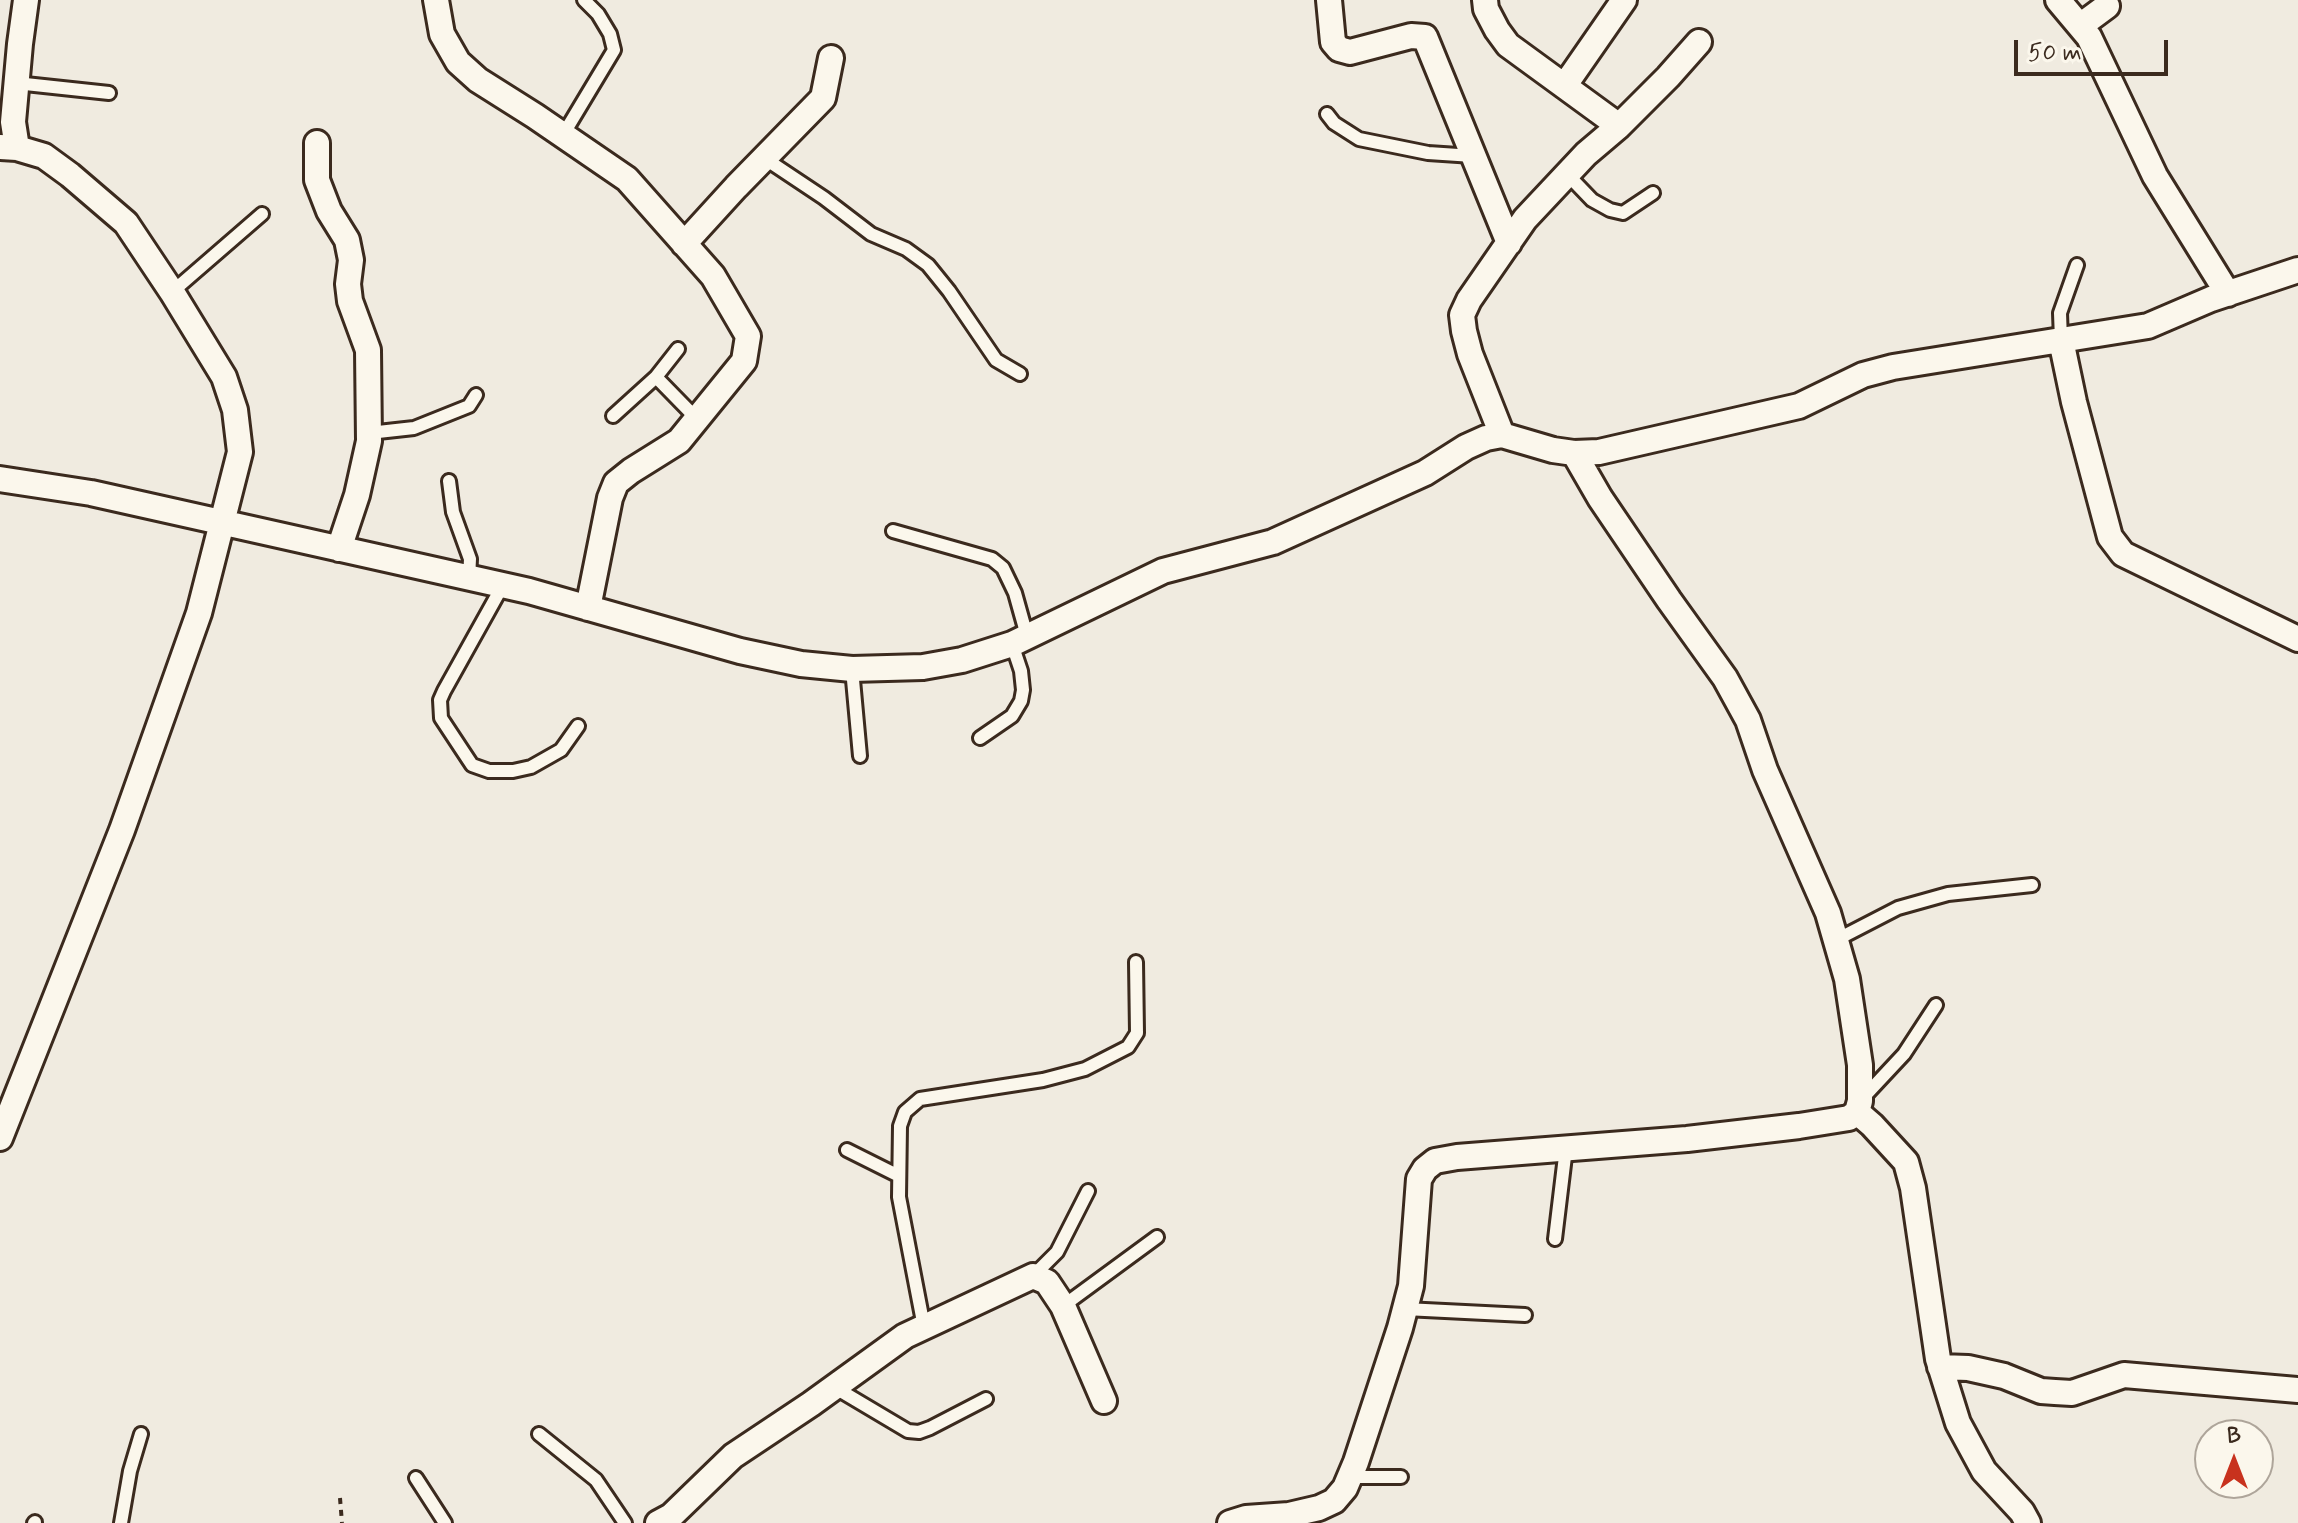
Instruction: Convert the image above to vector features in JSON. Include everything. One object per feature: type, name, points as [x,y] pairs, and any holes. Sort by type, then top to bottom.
[{"type":"street","points":[[2,1125],[122,830],[199,613],[240,452],[235,410],[224,377],[126,223],[44,156],[9,147],[26,0]]},
{"type":"street","points":[[436,0],[442,34],[458,62],[478,80],[627,179],[713,276],[748,336],[744,361],[679,441],[616,483],[610,498],[588,608]]},
{"type":"street","points":[[1329,0],[1333,42],[1339,49],[1350,52],[1411,36],[1425,37],[1509,243]]},
{"type":"street","points":[[1485,0],[1486,9],[1508,45],[1619,126]]},
{"type":"street","points":[[1565,85],[1624,0]]},
{"type":"street","points":[[2058,0],[2089,37],[2155,176],[2228,294]]},
{"type":"street","points":[[2080,26],[2107,6]]},
{"type":"street","points":[[1502,435],[1470,354],[1462,315],[1469,300],[1525,219],[1586,154],[1668,77],[1699,42]]},
{"type":"street","points":[[684,244],[823,98],[831,58]]},
{"type":"street","points":[[317,143],[317,180],[329,211],[347,240],[351,260],[348,284],[350,301],[368,350],[369,433],[357,495],[339,549]]},
{"type":"street","points":[[0,479],[91,493],[503,585],[740,651],[801,664],[852,669],[923,667],[962,660],[1020,640],[1163,571],[1273,542],[1425,473],[1486,438],[1502,435],[1553,450],[1599,452],[1799,406],[1863,375],[1893,367],[2148,326],[2298,270]]},
{"type":"street","points":[[2061,340],[2110,537],[2116,546],[2123,554],[2155,571],[2298,639]]},
{"type":"street","points":[[1574,453],[1600,498],[1725,678],[1748,720],[1765,770],[1828,913],[1836,940],[1847,979],[1860,1065],[1859,1107],[1906,1162],[1913,1188],[1940,1367],[1958,1423],[1984,1471],[2022,1512],[2028,1523]]},
{"type":"street","points":[[1230,1523],[1319,1508],[1334,1501],[1345,1488],[1411,1286],[1419,1179],[1435,1161],[1799,1126],[1849,1118],[1859,1107]]},
{"type":"street","points":[[671,1521],[733,1456],[905,1336],[1033,1276],[1047,1282],[1063,1306],[1104,1401]]},
{"type":"street","points":[[1940,1367],[1968,1368],[2004,1376],[2041,1391],[2055,1392],[2072,1393],[2124,1375],[2298,1390]]},
{"type":"lane","points":[[563,135],[614,50],[610,34],[598,14],[584,0]]},
{"type":"lane","points":[[16,83],[109,93]]},
{"type":"lane","points":[[1327,114],[1334,123],[1359,139],[1428,153],[1473,156]]},
{"type":"lane","points":[[764,158],[871,234],[906,249],[928,265],[996,360],[1020,374]]},
{"type":"lane","points":[[1567,174],[1592,200],[1623,213],[1653,193]]},
{"type":"lane","points":[[172,292],[262,214]]},
{"type":"lane","points":[[2061,340],[2060,313],[2077,265]]},
{"type":"lane","points":[[613,416],[656,377],[678,349]]},
{"type":"lane","points":[[656,377],[697,419]]},
{"type":"lane","points":[[369,433],[414,428],[469,406],[476,395]]},
{"type":"lane","points":[[449,481],[453,512],[470,559],[469,578]]},
{"type":"lane","points":[[893,531],[992,559],[1003,568],[1015,593],[1023,690],[1021,701],[1012,716],[980,738]]},
{"type":"lane","points":[[503,585],[444,691],[440,700],[441,718],[472,765],[489,771],[531,767],[561,750],[578,726]]},
{"type":"lane","points":[[852,669],[860,756]]},
{"type":"lane","points":[[1836,940],[1898,908],[1948,894],[2032,885]]},
{"type":"lane","points":[[924,1327],[899,1197],[900,1126],[905,1112],[920,1099],[1043,1080],[1085,1069],[1128,1047],[1137,1033],[1136,962]]},
{"type":"lane","points":[[1859,1107],[1904,1054],[1936,1005]]},
{"type":"lane","points":[[1555,1239],[1566,1148]]},
{"type":"lane","points":[[847,1150],[899,1176]]},
{"type":"lane","points":[[1033,1276],[1057,1252],[1088,1191]]},
{"type":"lane","points":[[1063,1306],[1157,1237]]},
{"type":"lane","points":[[1405,1309],[1525,1315]]},
{"type":"lane","points":[[834,1387],[908,1431],[919,1432],[986,1399]]},
{"type":"lane","points":[[121,1523],[130,1471],[141,1434]]},
{"type":"lane","points":[[539,1434],[596,1480],[625,1523]]},
{"type":"lane","points":[[1350,1477],[1401,1477]]},
{"type":"lane","points":[[416,1478],[445,1523]]},
{"type":"path","points":[[340,1498],[342,1523]]}]
